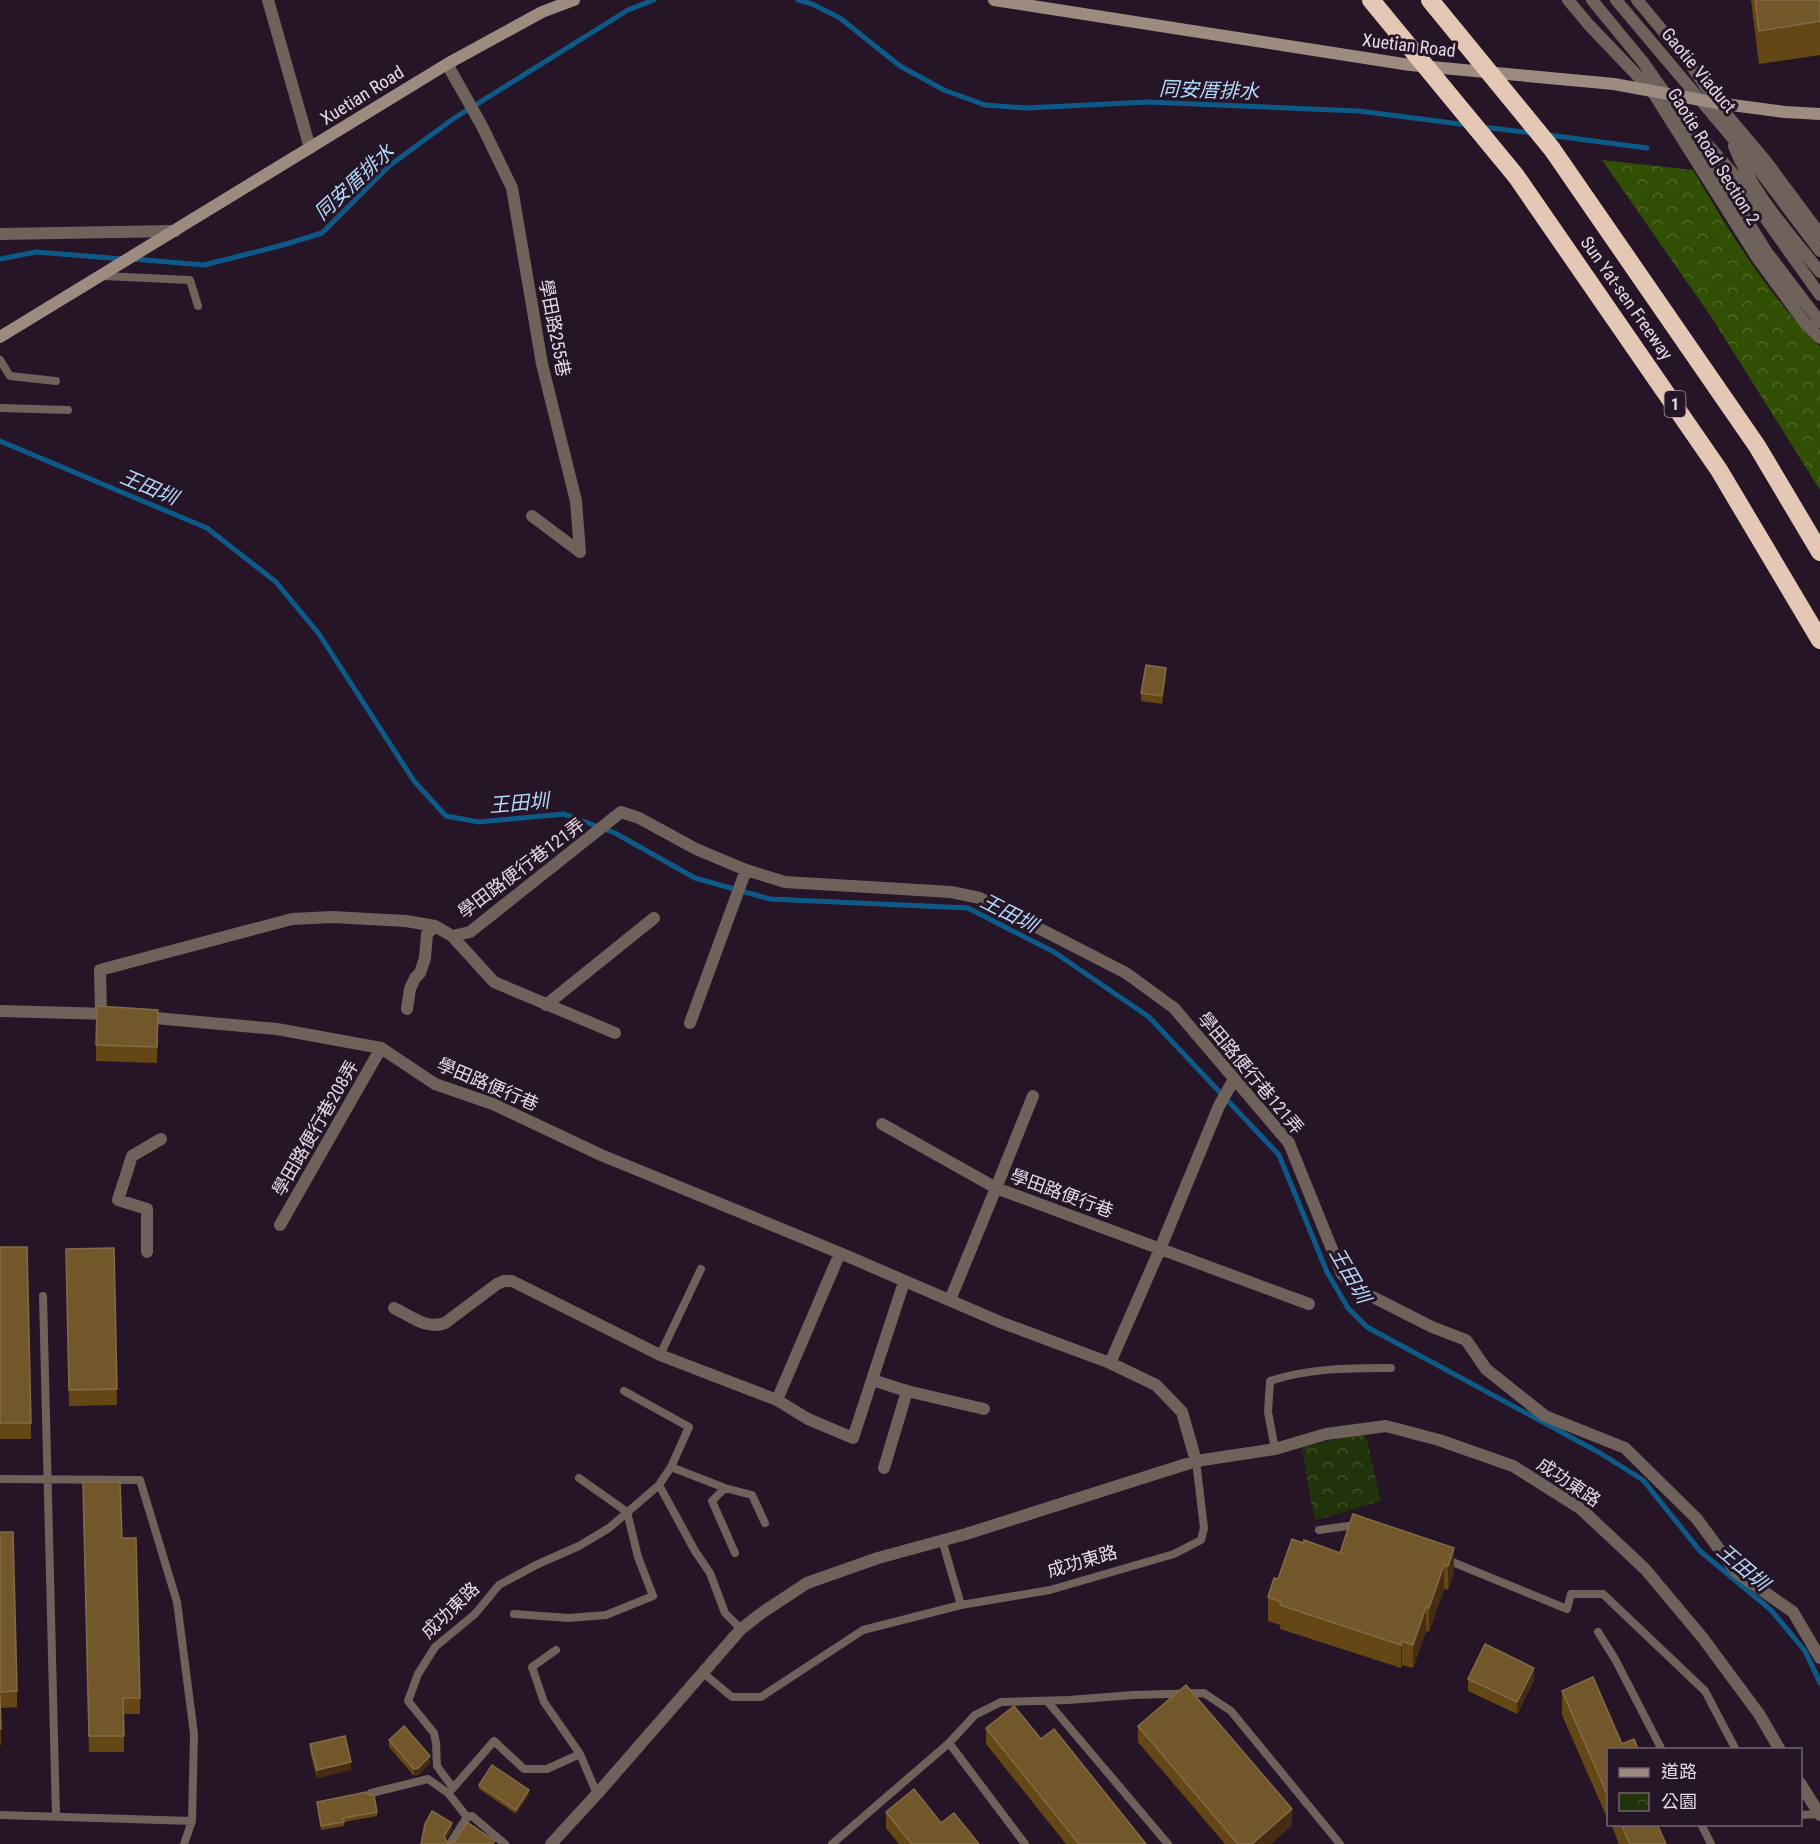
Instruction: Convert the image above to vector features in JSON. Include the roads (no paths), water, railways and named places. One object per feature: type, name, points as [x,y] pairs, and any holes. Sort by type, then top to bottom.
[{"type":"highway","name":"Sun Yat-sen Freeway","points":[[1371,0],[1516,176],[1719,470],[1820,640]]},
{"type":"highway","name":"Sun Yat-sen Freeway","points":[[1430,0],[1552,149],[1757,446],[1820,552]]},
{"type":"main road","name":"Xuetian Road","points":[[103,276],[447,64],[533,17],[574,0]]},
{"type":"main road","name":"Xuetian Road","points":[[994,0],[1410,65],[1614,84],[1717,103],[1820,114]]},
{"type":"main road","points":[[0,337],[103,276]]},
{"type":"street","points":[[268,0],[310,148]]},
{"type":"street","name":"Gaotie Road Section 2","points":[[1569,0],[1589,25],[1652,91],[1758,259],[1805,323],[1820,338]]},
{"type":"street","name":"Gaotie Viaduct","points":[[1592,0],[1643,62],[1766,251],[1820,322]]},
{"type":"street","name":"Gaotie Viaduct","points":[[1616,0],[1756,166],[1820,251]]},
{"type":"street","name":"Gaotie Road Section 2","points":[[1637,0],[1688,61],[1717,103],[1765,160],[1820,234]]},
{"type":"street","name":"學田路255巷","points":[[447,64],[482,126],[512,188],[542,364],[576,501],[580,552],[531,516]]},
{"type":"street","points":[[1652,91],[1704,140],[1735,176],[1820,295]]},
{"type":"street","name":"Gaotie Viaduct","points":[[1717,103],[1743,169],[1820,272]]},
{"type":"street","points":[[0,234],[175,231]]},
{"type":"street","name":"學田路便行巷121弄","points":[[101,1013],[100,970],[292,919],[332,917],[406,921],[435,926],[452,936],[470,932],[621,812],[639,818],[696,849],[746,870],[785,882],[951,892],[980,898],[1126,973],[1174,1008],[1289,1143],[1342,1274],[1365,1293],[1432,1327],[1466,1340],[1486,1369],[1545,1416],[1625,1448],[1697,1519],[1737,1572],[1792,1612],[1820,1658]]},
{"type":"street","points":[[690,1023],[746,870]]},
{"type":"street","points":[[546,1005],[654,918]]},
{"type":"street","points":[[407,1009],[410,989],[415,978],[420,974],[425,958],[427,934],[435,926]]},
{"type":"street","points":[[452,936],[494,982],[615,1033]]},
{"type":"street","name":"學田路便行巷","points":[[0,1011],[101,1013],[277,1029],[381,1047],[435,1084],[493,1104],[602,1155],[1000,1322],[1110,1363],[1156,1385],[1182,1412],[1196,1461]]},
{"type":"street","name":"學田路便行巷208弄","points":[[280,1225],[381,1047]]},
{"type":"street","points":[[1110,1363],[1161,1249],[1219,1106],[1234,1079]]},
{"type":"street","points":[[882,1124],[996,1188],[1032,1096]]},
{"type":"street","points":[[147,1252],[147,1209],[118,1200],[132,1156],[161,1139]]},
{"type":"street","name":"學田路便行巷","points":[[950,1300],[996,1188],[1309,1304]]},
{"type":"street","points":[[777,1400],[840,1253]]},
{"type":"street","points":[[394,1308],[429,1325],[436,1326],[445,1323],[497,1284],[512,1281],[660,1355],[777,1400],[808,1419],[853,1438],[904,1282]]},
{"type":"street","points":[[872,1380],[907,1391],[984,1408]]},
{"type":"street","points":[[884,1468],[907,1391]]},
{"type":"street","name":"成功東路","points":[[551,1844],[741,1629],[807,1583],[878,1558],[1196,1461],[1275,1449],[1326,1434],[1386,1426],[1439,1440],[1513,1467],[1581,1509],[1645,1569],[1702,1637],[1759,1714],[1779,1748]]},
{"type":"street","points":[[1802,1786],[1820,1815]]},
{"type":"lane","points":[[103,276],[190,280],[198,306]]},
{"type":"lane","points":[[0,360],[10,376],[56,381]]},
{"type":"lane","points":[[0,408],[68,410]]},
{"type":"lane","points":[[660,1355],[701,1269]]},
{"type":"lane","points":[[43,1296],[56,1816]]},
{"type":"lane","points":[[1275,1449],[1268,1412],[1270,1381],[1288,1375],[1326,1369],[1391,1368]]},
{"type":"lane","name":"成功東路","points":[[505,1844],[472,1816],[467,1817],[437,1766],[434,1733],[408,1701],[418,1674],[435,1647],[475,1614],[499,1585],[579,1546],[609,1528],[659,1485],[671,1467],[689,1427],[624,1391]]},
{"type":"lane","name":"成功東路","points":[[702,1672],[732,1697],[761,1697],[863,1630],[961,1605],[1050,1590],[1174,1554],[1201,1540],[1204,1528],[1196,1461]]},
{"type":"lane","points":[[671,1467],[724,1488],[752,1495],[765,1523]]},
{"type":"lane","points":[[514,1614],[568,1618],[606,1615],[653,1596],[638,1557],[627,1512],[579,1478]]},
{"type":"lane","points":[[0,1479],[140,1480],[177,1602],[194,1734],[192,1821],[184,1844]]},
{"type":"lane","points":[[659,1485],[695,1551],[710,1573],[725,1612],[741,1629]]},
{"type":"lane","points":[[724,1488],[712,1501],[735,1552]]},
{"type":"lane","points":[[1319,1530],[1355,1525],[1366,1529]]},
{"type":"lane","points":[[942,1540],[961,1605]]},
{"type":"lane","points":[[1439,1557],[1567,1609],[1571,1594],[1603,1594],[1706,1691],[1735,1748]]},
{"type":"lane","points":[[1598,1632],[1615,1659],[1661,1748]]},
{"type":"lane","points":[[556,1650],[532,1667],[544,1702],[580,1754],[597,1794]]},
{"type":"lane","points":[[838,1842],[949,1743],[975,1716],[1001,1702],[1204,1693],[1231,1711],[1341,1844]]},
{"type":"lane","points":[[1047,1701],[1168,1844]]},
{"type":"lane","points":[[451,1791],[494,1741],[524,1769],[547,1769],[580,1754]]},
{"type":"lane","points":[[949,1743],[1025,1844]]},
{"type":"lane","name":"成功東路","points":[[371,1793],[428,1779],[451,1791]]},
{"type":"lane","points":[[0,1815],[192,1821]]},
{"type":"lane","points":[[1802,1815],[1820,1815]]},
{"type":"lane","points":[[450,1844],[467,1817]]},
{"type":"lane","points":[[1702,1826],[1711,1844]]},
{"type":"waterway","name":"同安厝排水","points":[[133,259],[204,265],[322,233],[389,166],[453,119],[628,10],[654,0]]},
{"type":"waterway","name":"同安厝排水","points":[[798,0],[812,4],[840,18],[900,66],[944,90],[985,105],[1026,108],[1148,102],[1359,111],[1468,125]]},
{"type":"waterway","name":"同安厝排水","points":[[1483,127],[1533,133]]},
{"type":"waterway","name":"同安厝排水","points":[[1548,135],[1647,148]]},
{"type":"waterway","name":"同安厝排水","points":[[0,259],[36,252],[123,259]]},
{"type":"waterway","name":"王田圳","points":[[0,441],[207,528],[276,582],[319,634],[414,781],[446,816],[479,822],[564,814],[615,833],[695,878],[770,899],[968,908],[1054,952],[1149,1017],[1279,1155],[1327,1272],[1348,1308],[1367,1327],[1600,1453],[1643,1480],[1700,1551],[1771,1610],[1805,1651],[1820,1683]]}]
